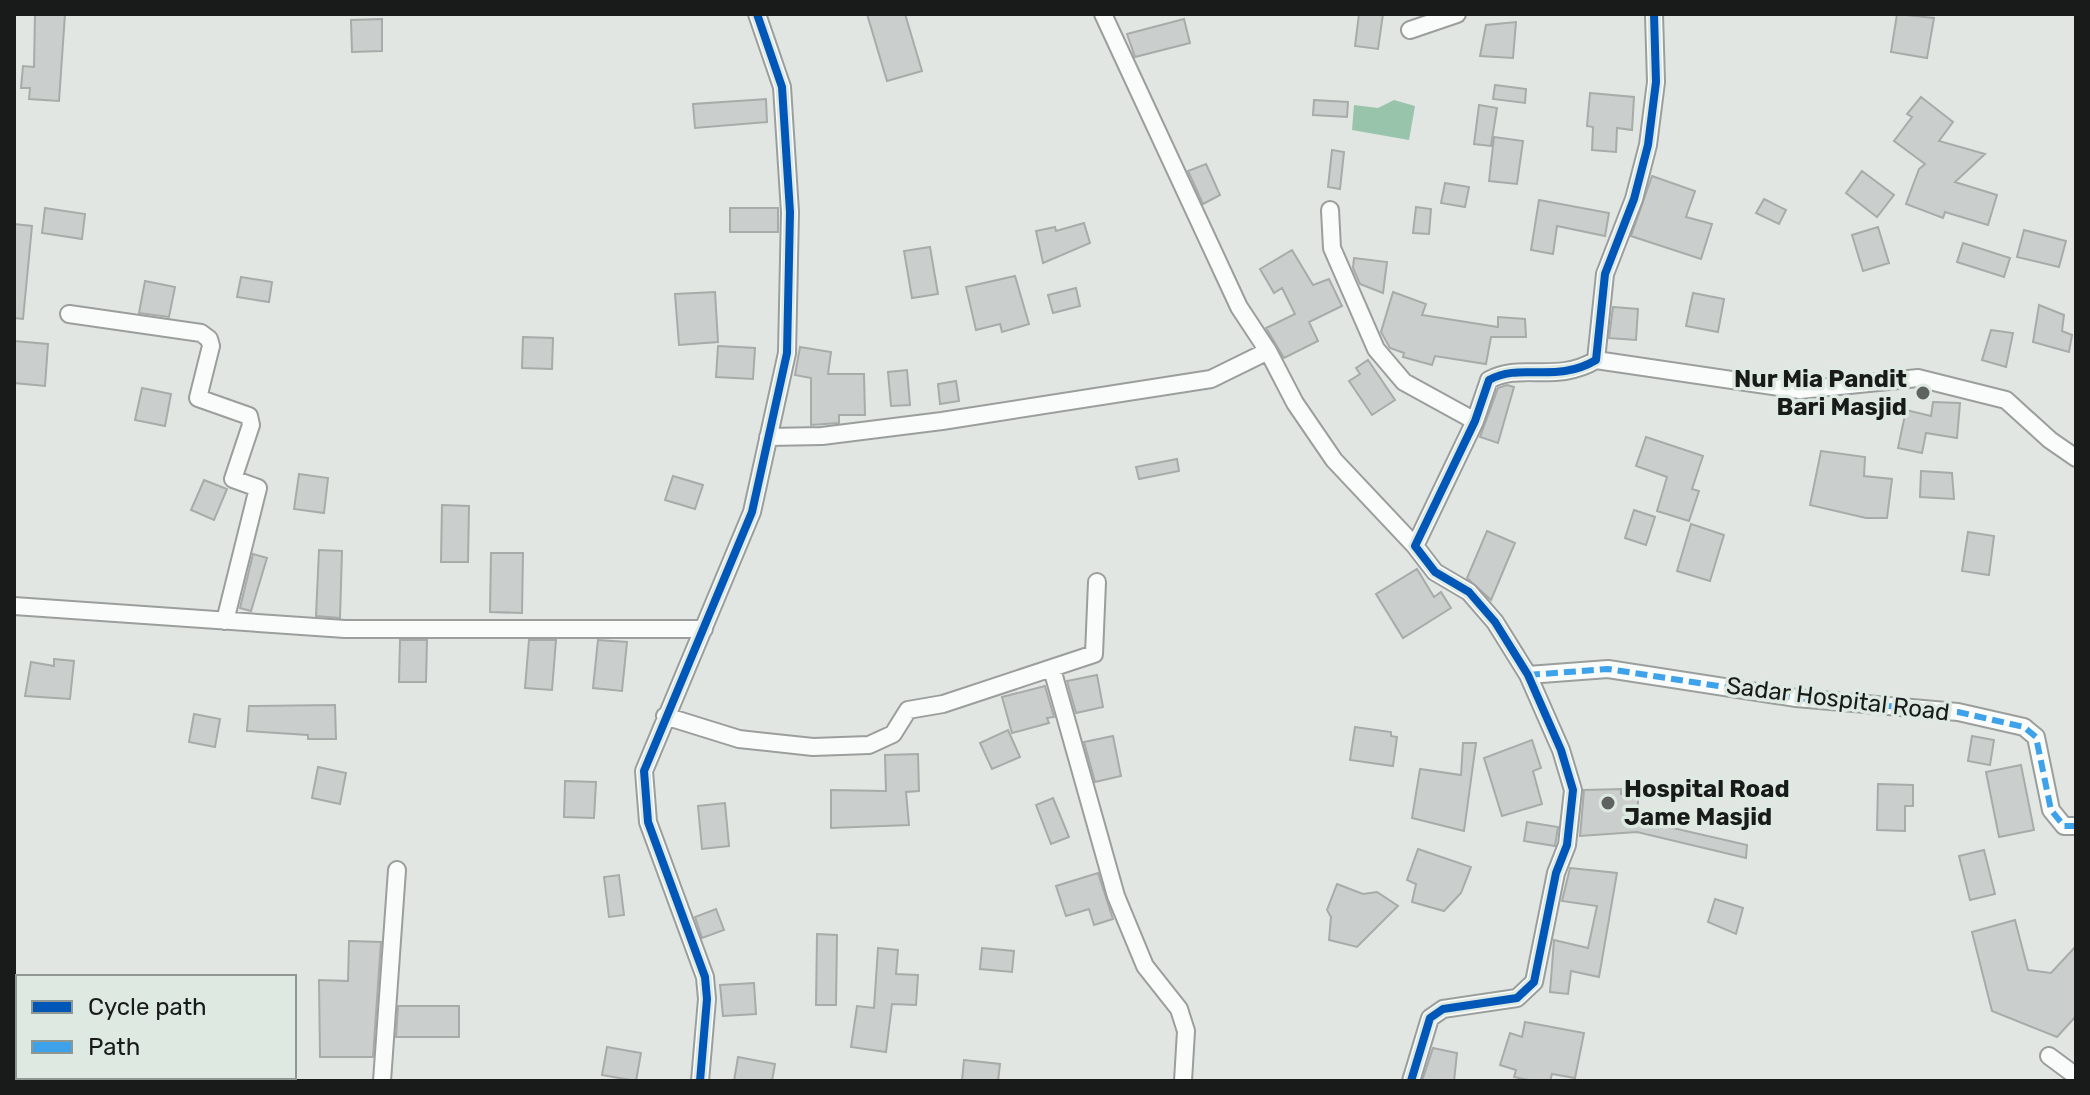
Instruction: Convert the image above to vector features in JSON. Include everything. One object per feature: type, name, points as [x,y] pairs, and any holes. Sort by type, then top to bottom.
[{"type":"street","points":[[700,1081],[707,999],[705,977],[648,822],[644,771],[752,512],[787,353],[790,212],[782,87],[757,14]]},
{"type":"street","points":[[1103,14],[1239,307],[1295,403],[1334,460],[1415,546],[1435,572],[1469,592],[1495,622],[1528,675],[1561,750],[1573,790],[1567,845],[1556,873],[1534,982],[1517,998],[1443,1009],[1430,1018],[1411,1081]]},
{"type":"street","points":[[1410,30],[1457,14]]},
{"type":"street","points":[[1596,360],[1605,274],[1648,145],[1656,82],[1654,14]]},
{"type":"street","points":[[1330,210],[1332,248],[1376,349],[1404,382],[1475,421]]},
{"type":"street","points":[[69,314],[201,333],[209,339],[211,346],[198,398],[249,416],[251,425],[233,479],[258,488],[225,621]]},
{"type":"street","points":[[768,437],[822,436],[1211,379],[1266,352]]},
{"type":"street","points":[[1415,546],[1475,421],[1489,380],[1505,371],[1544,375],[1573,370],[1596,360],[1800,390],[1918,378],[2006,400],[2050,440],[2076,458]]},
{"type":"street","points":[[665,716],[739,739],[813,747],[869,745],[893,734],[908,710],[943,704],[1094,654],[1097,582]]},
{"type":"street","points":[[14,606],[345,629],[704,629]]},
{"type":"street","points":[[1052,669],[1116,896],[1145,966],[1179,1009],[1186,1031],[1183,1081]]},
{"type":"street","name":"Sadar Hospital Road","points":[[1528,675],[1608,669],[1796,698],[1958,712],[2024,727],[2036,737],[2051,810],[2064,826],[2076,826]]},
{"type":"street","points":[[382,1081],[397,870]]},
{"type":"street","points":[[2049,1056],[2076,1076]]},
{"type":"shaded area","points":[[1394,100],[1415,106],[1409,140],[1352,130],[1354,105],[1378,108]]},
{"type":"building","points":[[35,14],[65,14],[59,101],[29,99],[30,88],[21,88],[23,66],[34,67]]},
{"type":"building","points":[[867,14],[905,14],[922,71],[887,81]]},
{"type":"building","points":[[1359,14],[1383,14],[1378,49],[1355,46]]},
{"type":"building","points":[[1897,14],[1934,18],[1927,58],[1891,52]]},
{"type":"building","points":[[382,19],[382,51],[352,52],[351,20]]},
{"type":"building","points":[[1184,19],[1190,43],[1135,57],[1127,34]]},
{"type":"building","points":[[1516,22],[1513,58],[1480,56],[1486,25]]},
{"type":"building","points":[[1495,85],[1526,89],[1525,103],[1493,99]]},
{"type":"building","points":[[1590,93],[1634,97],[1632,130],[1617,128],[1616,152],[1592,150],[1593,127],[1587,126]]},
{"type":"building","points":[[1921,97],[1953,122],[1939,141],[1985,154],[1955,182],[1997,195],[1988,225],[1945,212],[1943,218],[1906,204],[1919,169],[1925,164],[1894,141],[1912,117],[1907,114]]},
{"type":"building","points":[[766,99],[767,122],[695,128],[693,104]]},
{"type":"building","points":[[1314,100],[1348,102],[1347,117],[1313,115]]},
{"type":"building","points":[[1479,105],[1497,108],[1491,146],[1474,144]]},
{"type":"building","points":[[1494,137],[1523,141],[1517,184],[1489,181]]},
{"type":"building","points":[[1332,150],[1344,152],[1340,189],[1328,187]]},
{"type":"building","points":[[1206,164],[1220,195],[1203,204],[1188,171]]},
{"type":"building","points":[[1862,171],[1894,195],[1877,217],[1846,193]]},
{"type":"building","points":[[1652,176],[1695,191],[1686,217],[1712,224],[1701,259],[1631,236]]},
{"type":"building","points":[[1445,183],[1469,187],[1465,207],[1441,203]]},
{"type":"building","points":[[1764,199],[1786,210],[1779,224],[1756,213]]},
{"type":"building","points":[[1539,200],[1609,213],[1605,236],[1557,226],[1553,254],[1531,250]]},
{"type":"building","points":[[1416,207],[1431,209],[1429,234],[1413,233]]},
{"type":"building","points":[[45,208],[85,214],[82,239],[42,233]]},
{"type":"building","points":[[730,208],[778,208],[778,232],[730,232]]},
{"type":"building","points":[[1084,223],[1090,243],[1043,263],[1036,231],[1055,227],[1056,231]]},
{"type":"building","points":[[14,224],[32,226],[23,319],[14,318]]},
{"type":"building","points":[[1878,227],[1889,263],[1863,271],[1852,235]]},
{"type":"building","points":[[2024,230],[2066,241],[2059,267],[2017,257]]},
{"type":"building","points":[[1963,243],[2010,258],[2004,277],[1957,262]]},
{"type":"building","points":[[930,247],[938,294],[912,298],[904,251]]},
{"type":"building","points":[[1292,250],[1313,285],[1329,279],[1342,306],[1309,322],[1318,341],[1284,358],[1266,328],[1295,314],[1282,288],[1274,293],[1260,269]]},
{"type":"building","points":[[1354,258],[1387,262],[1383,293],[1360,284],[1353,268]]},
{"type":"building","points":[[1015,276],[1029,324],[1002,332],[1000,324],[976,330],[966,287]]},
{"type":"building","points":[[241,277],[272,282],[269,302],[237,297]]},
{"type":"building","points":[[145,281],[175,287],[169,317],[139,313]]},
{"type":"building","points":[[1076,288],[1080,306],[1053,313],[1048,295]]},
{"type":"building","points":[[715,292],[718,342],[679,345],[675,294]]},
{"type":"building","points":[[1393,292],[1426,304],[1422,315],[1498,327],[1498,317],[1525,319],[1526,337],[1491,337],[1486,364],[1435,356],[1432,365],[1403,357],[1404,353],[1390,348],[1381,332]]},
{"type":"building","points":[[1693,293],[1724,299],[1718,332],[1686,326]]},
{"type":"building","points":[[2039,305],[2064,315],[2062,331],[2072,335],[2069,352],[2033,342]]},
{"type":"building","points":[[1613,307],[1638,309],[1636,340],[1609,338]]},
{"type":"building","points":[[1991,330],[2013,333],[2006,367],[1982,360]]},
{"type":"building","points":[[523,337],[553,338],[552,369],[522,368]]},
{"type":"building","points":[[14,341],[48,344],[45,386],[14,383]]},
{"type":"building","points":[[718,346],[755,348],[753,379],[716,377]]},
{"type":"building","points":[[800,347],[831,352],[828,374],[864,374],[865,415],[839,415],[839,423],[811,425],[811,378],[795,375]]},
{"type":"building","points":[[1368,360],[1395,400],[1372,415],[1349,381],[1360,374],[1356,368]]},
{"type":"building","points":[[907,370],[910,405],[891,406],[888,372]]},
{"type":"building","points":[[956,381],[959,401],[940,404],[938,384]]},
{"type":"building","points":[[1507,385],[1514,387],[1498,443],[1480,437],[1498,388]]},
{"type":"building","points":[[142,388],[171,394],[165,426],[135,420]]},
{"type":"building","points":[[1933,402],[1960,403],[1957,438],[1926,433],[1922,453],[1898,448],[1906,410],[1931,416]]},
{"type":"building","points":[[1646,437],[1703,456],[1692,489],[1699,491],[1689,521],[1657,511],[1667,477],[1636,466]]},
{"type":"building","points":[[1821,451],[1865,457],[1864,476],[1892,479],[1887,518],[1866,518],[1810,505]]},
{"type":"building","points":[[1177,459],[1179,471],[1139,479],[1136,467]]},
{"type":"building","points":[[1921,471],[1952,473],[1954,499],[1920,497]]},
{"type":"building","points":[[299,474],[328,478],[324,513],[294,509]]},
{"type":"building","points":[[673,476],[703,485],[695,509],[665,500]]},
{"type":"building","points":[[204,480],[227,489],[214,520],[191,510]]},
{"type":"building","points":[[442,505],[469,506],[468,562],[441,562]]},
{"type":"building","points":[[1634,510],[1655,517],[1646,545],[1625,538]]},
{"type":"building","points":[[1691,524],[1724,535],[1710,581],[1677,571]]},
{"type":"building","points":[[1487,531],[1515,543],[1491,600],[1467,578]]},
{"type":"building","points":[[1968,532],[1994,536],[1989,575],[1962,571]]},
{"type":"building","points":[[319,550],[342,551],[340,618],[316,616]]},
{"type":"building","points":[[491,553],[523,553],[522,613],[490,612]]},
{"type":"building","points":[[253,554],[267,558],[251,611],[240,608]]},
{"type":"building","points":[[1417,569],[1434,597],[1441,592],[1451,608],[1403,638],[1376,594]]},
{"type":"building","points":[[400,640],[427,640],[426,682],[399,682]]},
{"type":"building","points":[[529,640],[556,640],[552,690],[525,688]]},
{"type":"building","points":[[598,640],[627,642],[622,691],[593,688]]},
{"type":"building","points":[[54,659],[74,661],[70,699],[25,696],[31,662],[54,666]]},
{"type":"building","points":[[1097,675],[1103,707],[1076,713],[1067,681]]},
{"type":"building","points":[[1045,686],[1054,717],[1047,718],[1049,723],[1012,733],[1002,697]]},
{"type":"building","points":[[335,705],[336,739],[308,739],[308,735],[247,731],[249,706]]},
{"type":"building","points":[[194,714],[220,719],[215,747],[189,742]]},
{"type":"building","points":[[1355,727],[1391,732],[1391,736],[1397,737],[1393,766],[1350,760]]},
{"type":"building","points":[[1008,730],[1020,757],[992,769],[980,743]]},
{"type":"building","points":[[1113,736],[1121,776],[1095,782],[1084,742]]},
{"type":"building","points":[[1972,736],[1994,740],[1990,765],[1968,761]]},
{"type":"building","points":[[1532,740],[1541,768],[1533,771],[1542,804],[1502,816],[1484,758]]},
{"type":"building","points":[[1463,743],[1476,743],[1464,831],[1412,818],[1420,769],[1461,775]]},
{"type":"building","points":[[918,754],[919,791],[906,792],[909,825],[831,828],[831,790],[886,791],[885,755]]},
{"type":"building","points":[[2021,765],[2034,830],[1999,837],[1986,772]]},
{"type":"building","points":[[318,767],[346,773],[340,804],[312,798]]},
{"type":"building","points":[[565,781],[596,782],[594,818],[564,817]]},
{"type":"building","points":[[1878,784],[1913,785],[1913,806],[1905,806],[1905,831],[1877,830]]},
{"type":"building","points":[[1621,789],[1621,794],[1638,794],[1638,820],[1747,845],[1746,858],[1637,832],[1580,836],[1584,790]]},
{"type":"building","points":[[1053,798],[1069,837],[1051,844],[1036,805]]},
{"type":"building","points":[[725,803],[729,846],[702,849],[698,806]]},
{"type":"building","points":[[1527,822],[1558,827],[1555,846],[1524,841]]},
{"type":"building","points":[[1418,849],[1471,867],[1461,893],[1444,911],[1412,902],[1416,884],[1407,880]]},
{"type":"building","points":[[1984,850],[1995,894],[1970,900],[1959,856]]},
{"type":"building","points":[[1570,868],[1617,873],[1599,977],[1571,971],[1568,994],[1550,992],[1554,940],[1588,948],[1597,906],[1562,901]]},
{"type":"building","points":[[1098,873],[1113,919],[1094,925],[1089,909],[1066,916],[1056,886]]},
{"type":"building","points":[[619,875],[624,915],[609,917],[604,877]]},
{"type":"building","points":[[1337,884],[1363,894],[1377,892],[1398,906],[1357,947],[1329,940],[1331,917],[1327,910]]},
{"type":"building","points":[[1715,899],[1743,908],[1736,934],[1708,922]]},
{"type":"building","points":[[716,909],[724,930],[702,938],[695,917]]},
{"type":"building","points":[[2015,920],[2028,970],[2051,973],[2076,946],[2076,1016],[2057,1037],[1992,1011],[1972,932]]},
{"type":"building","points":[[817,934],[837,935],[836,1005],[816,1005]]},
{"type":"building","points":[[349,941],[381,942],[373,1057],[320,1057],[319,980],[348,981]]},
{"type":"building","points":[[878,948],[898,950],[896,974],[918,975],[916,1005],[892,1004],[886,1052],[851,1047],[857,1006],[874,1008]]},
{"type":"building","points":[[982,948],[1014,951],[1012,972],[980,969]]},
{"type":"building","points":[[754,983],[756,1014],[723,1016],[720,985]]},
{"type":"building","points":[[398,1006],[459,1006],[459,1037],[396,1037]]},
{"type":"building","points":[[1525,1022],[1584,1033],[1575,1078],[1552,1074],[1550,1081],[1533,1081],[1514,1077],[1516,1070],[1500,1065],[1510,1033],[1522,1037]]},
{"type":"building","points":[[607,1047],[641,1053],[636,1081],[602,1075]]},
{"type":"building","points":[[1433,1048],[1457,1053],[1454,1081],[1422,1081]]},
{"type":"building","points":[[738,1057],[775,1064],[772,1081],[734,1081]]},
{"type":"building","points":[[964,1060],[1000,1064],[998,1081],[962,1081]]},
{"type":"marked path","points":[[1528,675],[1608,669],[1796,698],[1958,712],[2024,727],[2036,737],[2051,810],[2064,826],[2076,826]]},
{"type":"cycle path","points":[[700,1081],[707,999],[705,977],[648,822],[644,771],[752,512],[787,353],[790,212],[782,87],[757,14]]},
{"type":"cycle path","points":[[1411,1081],[1430,1018],[1443,1009],[1517,998],[1534,982],[1556,873],[1567,845],[1573,790],[1561,750],[1528,675],[1495,622],[1469,592],[1435,572],[1415,546],[1475,421],[1489,380],[1514,373],[1567,371],[1596,360],[1605,274],[1634,199],[1648,145],[1656,82],[1654,14]]},
{"type":"place","name":"Nur Mia Pandit Bari Masjid","points":[[1923,393]]},
{"type":"place","name":"Hospital Road Jame Masjid","points":[[1608,803]]}]
